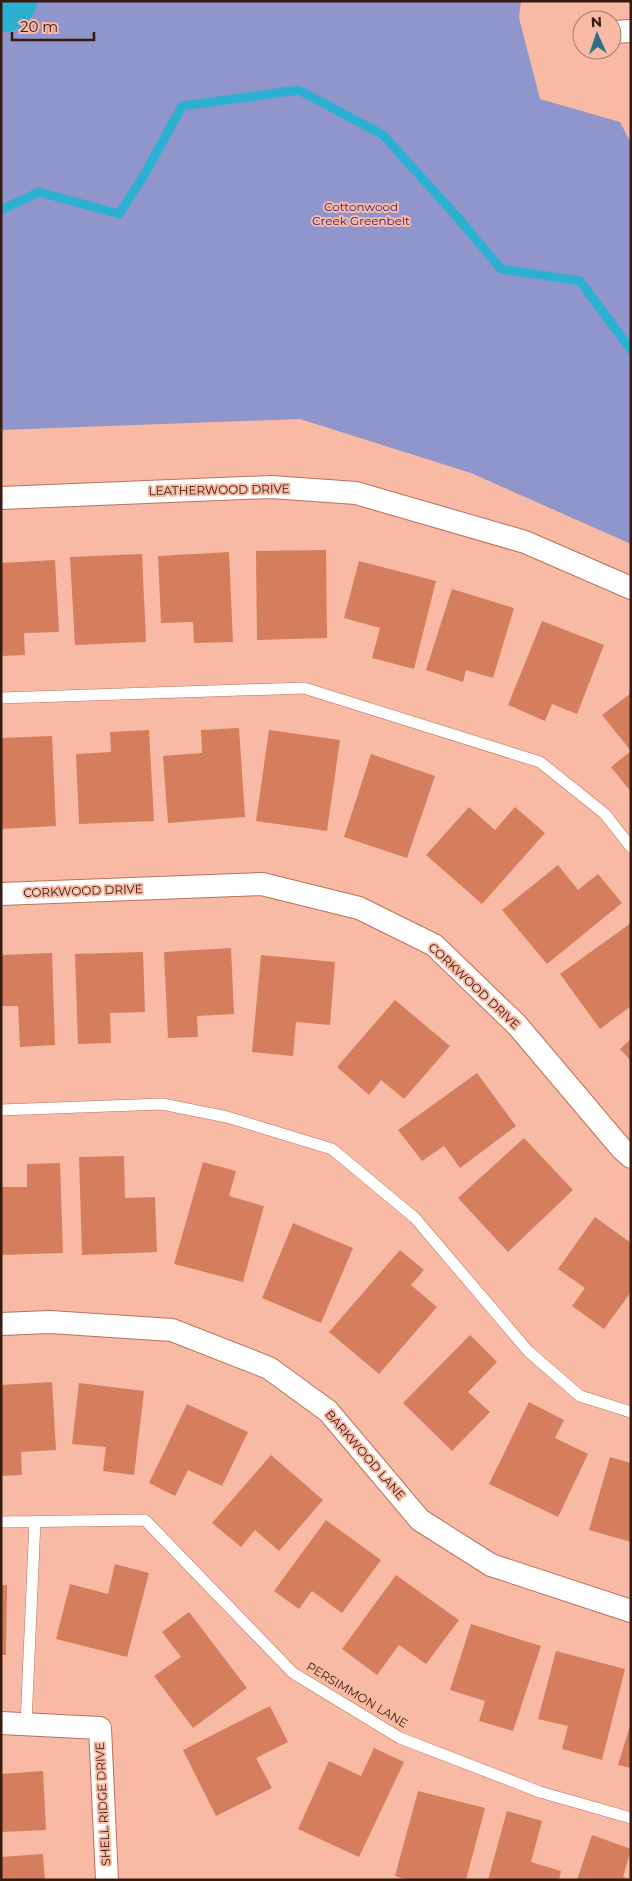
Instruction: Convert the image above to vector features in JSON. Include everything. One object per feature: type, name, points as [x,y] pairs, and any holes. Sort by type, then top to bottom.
[{"type":"street","name":"LEATHERWOOD DRIVE","points":[[1,498],[271,487],[356,493],[525,542],[631,588]]},
{"type":"street","name":"CORKWOOD DRIVE","points":[[1,894],[262,884],[359,908],[434,945],[517,1025],[621,1148],[631,1157]]},
{"type":"street","name":"BARKWOOD LANE","points":[[1,1324],[50,1322],[172,1330],[269,1368],[328,1411],[420,1520],[491,1566],[631,1611]]},
{"type":"street","points":[[1,1723],[26,1724]]},
{"type":"street","name":"SHELL RIDGE DRIVE","points":[[26,1724],[100,1728],[108,1880]]},
{"type":"lane","points":[[1,698],[304,688],[540,762],[605,814],[631,847]]},
{"type":"lane","points":[[1,1110],[162,1104],[227,1117],[332,1149],[415,1218],[528,1351],[580,1396],[631,1412]]},
{"type":"lane","name":"PERSIMMON LANE","points":[[1,1522],[145,1520],[293,1673],[400,1738],[540,1792],[631,1818]]},
{"type":"lane","points":[[26,1724],[34,1521]]},
{"type":"green space","name":"Cottonwood Creek Greenbelt","points":[[1,1],[521,1],[519,18],[540,99],[620,122],[631,143],[631,544],[471,473],[300,419],[1,430]]},
{"type":"building","points":[[326,550],[327,638],[257,640],[256,551]]},
{"type":"building","points":[[229,552],[233,642],[194,643],[193,622],[161,623],[158,556]]},
{"type":"building","points":[[142,554],[146,642],[75,645],[70,557]]},
{"type":"building","points":[[55,560],[59,632],[24,633],[25,655],[1,656],[1,563]]},
{"type":"building","points":[[359,561],[436,581],[414,669],[372,658],[380,628],[344,618]]},
{"type":"building","points":[[452,589],[514,608],[493,678],[466,670],[463,682],[426,670]]},
{"type":"building","points":[[542,621],[604,645],[577,714],[552,704],[545,721],[508,705]]},
{"type":"building","points":[[631,693],[631,751],[602,715]]},
{"type":"building","points":[[239,728],[245,817],[168,823],[163,756],[202,753],[201,730]]},
{"type":"building","points":[[149,730],[154,821],[79,824],[76,754],[111,752],[110,732]]},
{"type":"building","points":[[269,730],[340,740],[327,831],[256,821]]},
{"type":"building","points":[[52,736],[56,826],[1,829],[1,738]]},
{"type":"building","points":[[631,751],[631,792],[611,767]]},
{"type":"building","points":[[371,754],[435,776],[407,858],[344,837]]},
{"type":"building","points":[[469,807],[495,830],[515,807],[545,833],[482,904],[426,855]]},
{"type":"building","points":[[558,865],[578,890],[598,874],[622,903],[547,964],[502,910]]},
{"type":"building","points":[[631,923],[631,1006],[600,1029],[560,974]]},
{"type":"building","points":[[231,948],[234,1014],[197,1016],[198,1037],[168,1038],[164,952]]},
{"type":"building","points":[[143,952],[145,1012],[110,1013],[111,1043],[78,1044],[75,954]]},
{"type":"building","points":[[52,953],[55,1045],[20,1047],[18,1006],[1,1006],[1,955]]},
{"type":"building","points":[[261,955],[335,962],[330,1025],[296,1022],[293,1056],[252,1052]]},
{"type":"building","points":[[395,1000],[450,1046],[404,1099],[381,1080],[369,1095],[337,1067]]},
{"type":"building","points":[[631,1039],[631,1061],[620,1049]]},
{"type":"building","points":[[477,1073],[516,1126],[460,1168],[444,1146],[422,1161],[398,1130]]},
{"type":"building","points":[[524,1138],[573,1190],[508,1252],[458,1198]]},
{"type":"building","points":[[124,1156],[125,1198],[155,1197],[157,1252],[82,1255],[79,1157]]},
{"type":"building","points":[[203,1162],[236,1171],[229,1196],[264,1206],[243,1282],[174,1264]]},
{"type":"building","points":[[60,1163],[63,1253],[1,1255],[1,1187],[27,1187],[27,1164]]},
{"type":"building","points":[[595,1217],[631,1243],[631,1292],[604,1329],[572,1306],[585,1288],[558,1269]]},
{"type":"building","points":[[293,1223],[353,1248],[321,1323],[262,1298]]},
{"type":"building","points":[[400,1250],[424,1270],[411,1285],[437,1307],[379,1374],[329,1332]]},
{"type":"building","points":[[470,1335],[497,1362],[468,1392],[490,1412],[452,1451],[403,1403]]},
{"type":"building","points":[[52,1382],[56,1450],[21,1452],[22,1475],[1,1476],[1,1385]]},
{"type":"building","points":[[79,1383],[144,1391],[134,1475],[103,1471],[106,1447],[72,1444]]},
{"type":"building","points":[[529,1402],[564,1420],[555,1438],[588,1454],[558,1517],[489,1484]]},
{"type":"building","points":[[187,1404],[248,1432],[222,1486],[188,1470],[175,1496],[149,1483]]},
{"type":"building","points":[[271,1455],[323,1500],[279,1551],[255,1530],[241,1547],[212,1523]]},
{"type":"building","points":[[610,1457],[631,1463],[631,1542],[589,1530]]},
{"type":"building","points":[[326,1520],[381,1560],[342,1613],[312,1591],[299,1609],[274,1591]]},
{"type":"building","points":[[115,1564],[149,1573],[127,1657],[56,1639],[70,1584],[108,1594]]},
{"type":"building","points":[[396,1575],[459,1620],[426,1664],[399,1645],[377,1675],[342,1649]]},
{"type":"building","points":[[1,1585],[7,1585],[6,1655],[1,1655]]},
{"type":"building","points":[[189,1612],[247,1688],[193,1728],[154,1676],[181,1657],[162,1632]]},
{"type":"building","points":[[471,1624],[541,1646],[513,1731],[479,1721],[485,1701],[450,1690]]},
{"type":"building","points":[[556,1651],[625,1669],[602,1760],[562,1749],[568,1726],[538,1719]]},
{"type":"building","points":[[270,1706],[288,1742],[256,1758],[272,1788],[216,1816],[183,1750]]},
{"type":"building","points":[[631,1726],[631,1768],[618,1765]]},
{"type":"building","points":[[374,1748],[404,1762],[359,1857],[298,1829],[329,1761],[361,1776]]},
{"type":"building","points":[[43,1771],[46,1830],[1,1832],[1,1774]]},
{"type":"building","points":[[418,1791],[485,1808],[466,1880],[409,1880],[395,1876]]},
{"type":"building","points":[[507,1811],[542,1821],[531,1862],[561,1871],[559,1880],[488,1880]]},
{"type":"building","points":[[592,1835],[631,1849],[623,1877],[631,1880],[577,1880]]},
{"type":"building","points":[[43,1854],[45,1880],[1,1880],[1,1857]]},
{"type":"waterway","points":[[4,1],[6,7],[12,1]]},
{"type":"waterway","points":[[1,210],[39,192],[119,214],[143,177],[182,106],[299,90],[383,135],[459,219],[501,269],[580,281],[631,350]]}]
